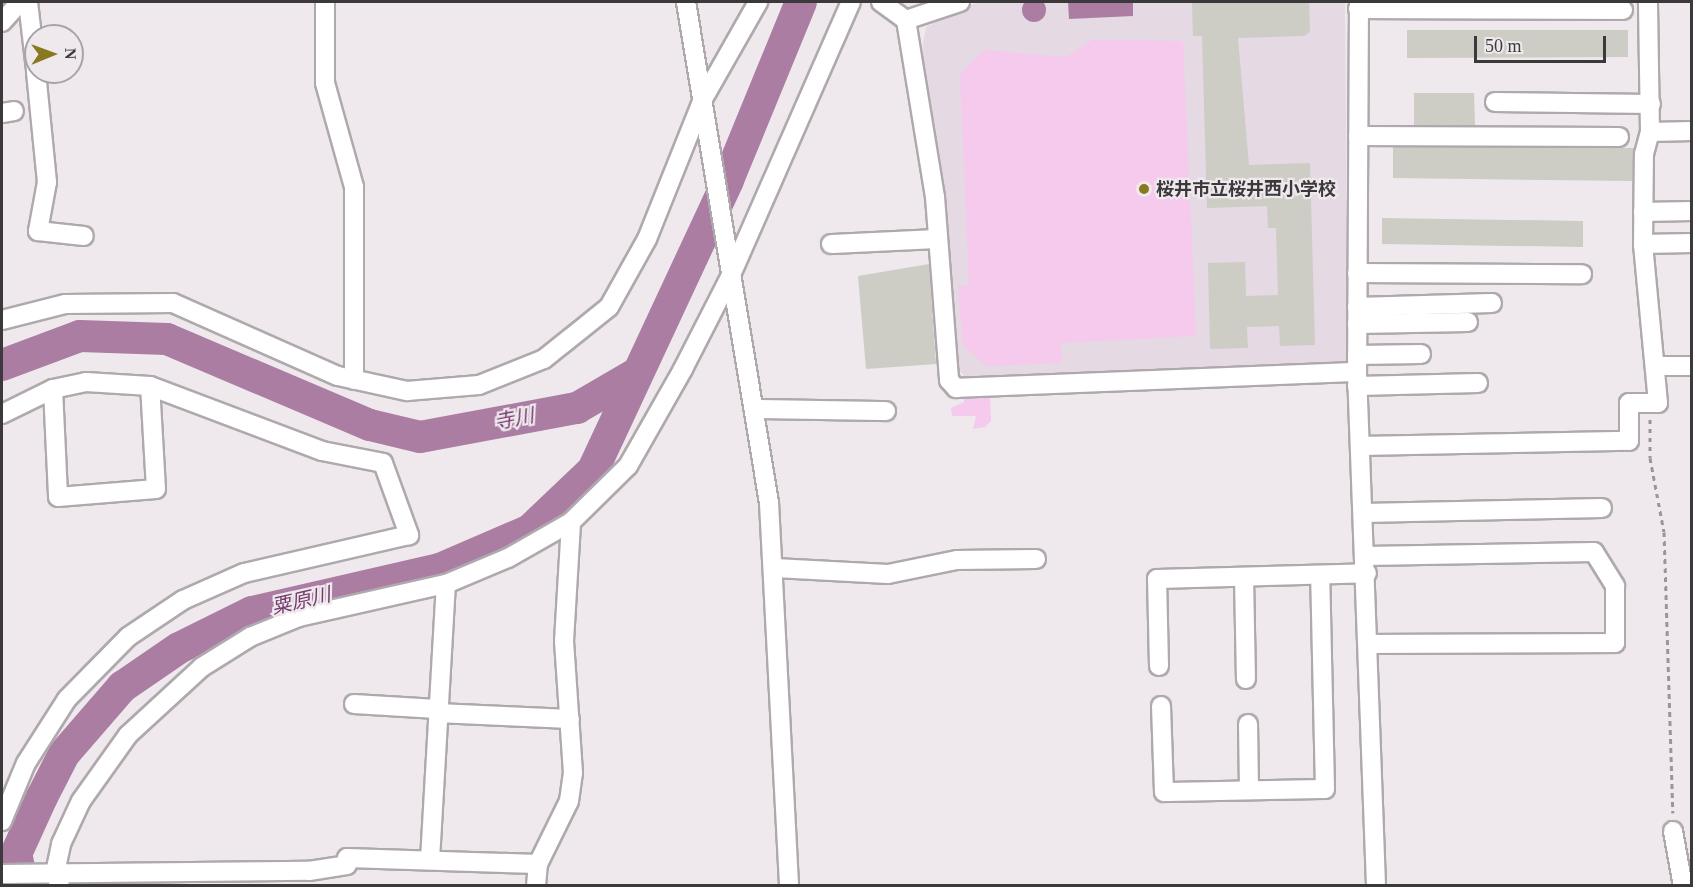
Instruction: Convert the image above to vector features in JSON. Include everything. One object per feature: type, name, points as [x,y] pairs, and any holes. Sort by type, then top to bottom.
[{"type":"street","points":[[2,22],[20,2]]},
{"type":"street","points":[[28,2],[31,24]]},
{"type":"street","points":[[325,2],[325,83],[354,187],[354,380]]},
{"type":"street","points":[[686,2],[754,409],[775,568],[789,885]]},
{"type":"street","points":[[2,320],[65,304],[173,303],[354,380],[407,391],[479,386],[544,359],[609,307],[647,239],[704,104],[758,2]]},
{"type":"street","points":[[55,877],[61,844],[81,801],[128,735],[202,667],[250,637],[299,617],[446,584],[508,558],[571,522],[628,466],[730,270],[851,2]]},
{"type":"street","points":[[881,2],[906,20],[939,239],[949,380],[956,388],[1357,371],[1478,383]]},
{"type":"street","points":[[906,20],[960,2]]},
{"type":"street","points":[[1360,446],[1629,441],[1629,403],[1658,403],[1642,244],[1651,104],[1648,2]]},
{"type":"street","points":[[1376,885],[1370,644],[1357,371],[1359,5],[1623,10]]},
{"type":"street","points":[[37,84],[48,183],[38,231],[84,236]]},
{"type":"street","points":[[1495,102],[1651,104]]},
{"type":"street","points":[[1650,132],[1692,130]]},
{"type":"street","points":[[1358,136],[1619,137]]},
{"type":"street","points":[[1643,212],[1692,211]]},
{"type":"street","points":[[831,244],[939,239]]},
{"type":"street","points":[[1642,244],[1692,243]]},
{"type":"street","points":[[1357,273],[1582,274]]},
{"type":"street","points":[[1357,315],[1492,303]]},
{"type":"street","points":[[1357,315],[1468,322]]},
{"type":"street","points":[[1357,371],[1420,354]]},
{"type":"street","points":[[1656,366],[1692,366]]},
{"type":"street","points":[[2,414],[53,389],[86,382],[150,386],[322,451],[383,463],[409,535],[244,573],[183,600],[128,637],[67,699],[26,763],[2,821]]},
{"type":"street","points":[[53,389],[58,497],[156,489],[150,386]]},
{"type":"street","points":[[754,409],[886,411]]},
{"type":"street","points":[[1363,513],[1602,508]]},
{"type":"street","points":[[536,885],[538,864],[569,801],[570,719],[564,641],[571,522]]},
{"type":"street","points":[[1159,666],[1157,579],[1320,575],[1367,564],[1594,552],[1615,586],[1615,644],[1370,644]]},
{"type":"street","points":[[775,568],[888,574],[957,560],[1036,559]]},
{"type":"street","points":[[1161,706],[1164,792],[1325,789],[1320,575]]},
{"type":"street","points":[[1244,577],[1246,679]]},
{"type":"street","points":[[430,860],[446,584]]},
{"type":"street","points":[[354,704],[570,719]]},
{"type":"street","points":[[1248,724],[1249,790]]},
{"type":"street","points":[[1673,831],[1685,879]]},
{"type":"street","points":[[2,874],[55,877],[309,871],[347,865],[346,858],[538,864]]},
{"type":"path","points":[[1651,403],[1650,458],[1664,532],[1673,831]]},
{"type":"shaded area","points":[[1034,-2],[1039,-1],[1045,5],[1045,15],[1039,21],[1034,22],[1029,21],[1023,15],[1022,10],[1023,5],[1029,-1]]},
{"type":"shaded area","name":"桜井市立桜井西小学校","points":[[978,2],[1345,2],[1348,364],[967,379],[958,369],[942,198],[925,114],[923,44],[926,27]]},
{"type":"shaded area","points":[[1068,2],[1133,2],[1133,16],[1069,19]]},
{"type":"shaded area","points":[[1092,40],[1183,41],[1196,336],[1061,343],[1062,363],[987,366],[963,346],[958,286],[969,285],[960,74],[984,50],[1066,57]]},
{"type":"shaded area","points":[[964,393],[990,395],[991,421],[985,427],[973,429],[976,416],[952,416],[951,408],[964,402]]},
{"type":"building","points":[[1192,2],[1309,2],[1310,32],[1304,36],[1238,38],[1249,165],[1310,163],[1315,345],[1280,346],[1279,326],[1247,327],[1248,348],[1210,349],[1208,263],[1245,262],[1246,296],[1278,295],[1276,228],[1268,228],[1267,206],[1207,208],[1202,36],[1193,36]]},
{"type":"building","points":[[1407,30],[1628,30],[1628,57],[1407,58]]},
{"type":"building","points":[[1414,93],[1474,93],[1475,125],[1414,125]]},
{"type":"building","points":[[1393,147],[1634,148],[1632,181],[1393,178]]},
{"type":"building","points":[[1382,218],[1583,221],[1583,247],[1382,244]]},
{"type":"building","points":[[929,264],[936,364],[866,369],[858,276]]},
{"type":"waterway","name":"粟原川","points":[[23,886],[16,854],[42,797],[64,754],[122,687],[179,648],[252,612],[440,569],[530,530],[593,470],[728,180],[801,2]]},
{"type":"waterway","name":"寺川","points":[[2,365],[80,336],[167,339],[370,425],[420,437],[577,408],[634,375]]},
{"type":"place","name":"桜井市立桜井西小学校","points":[[1144,189]]}]
